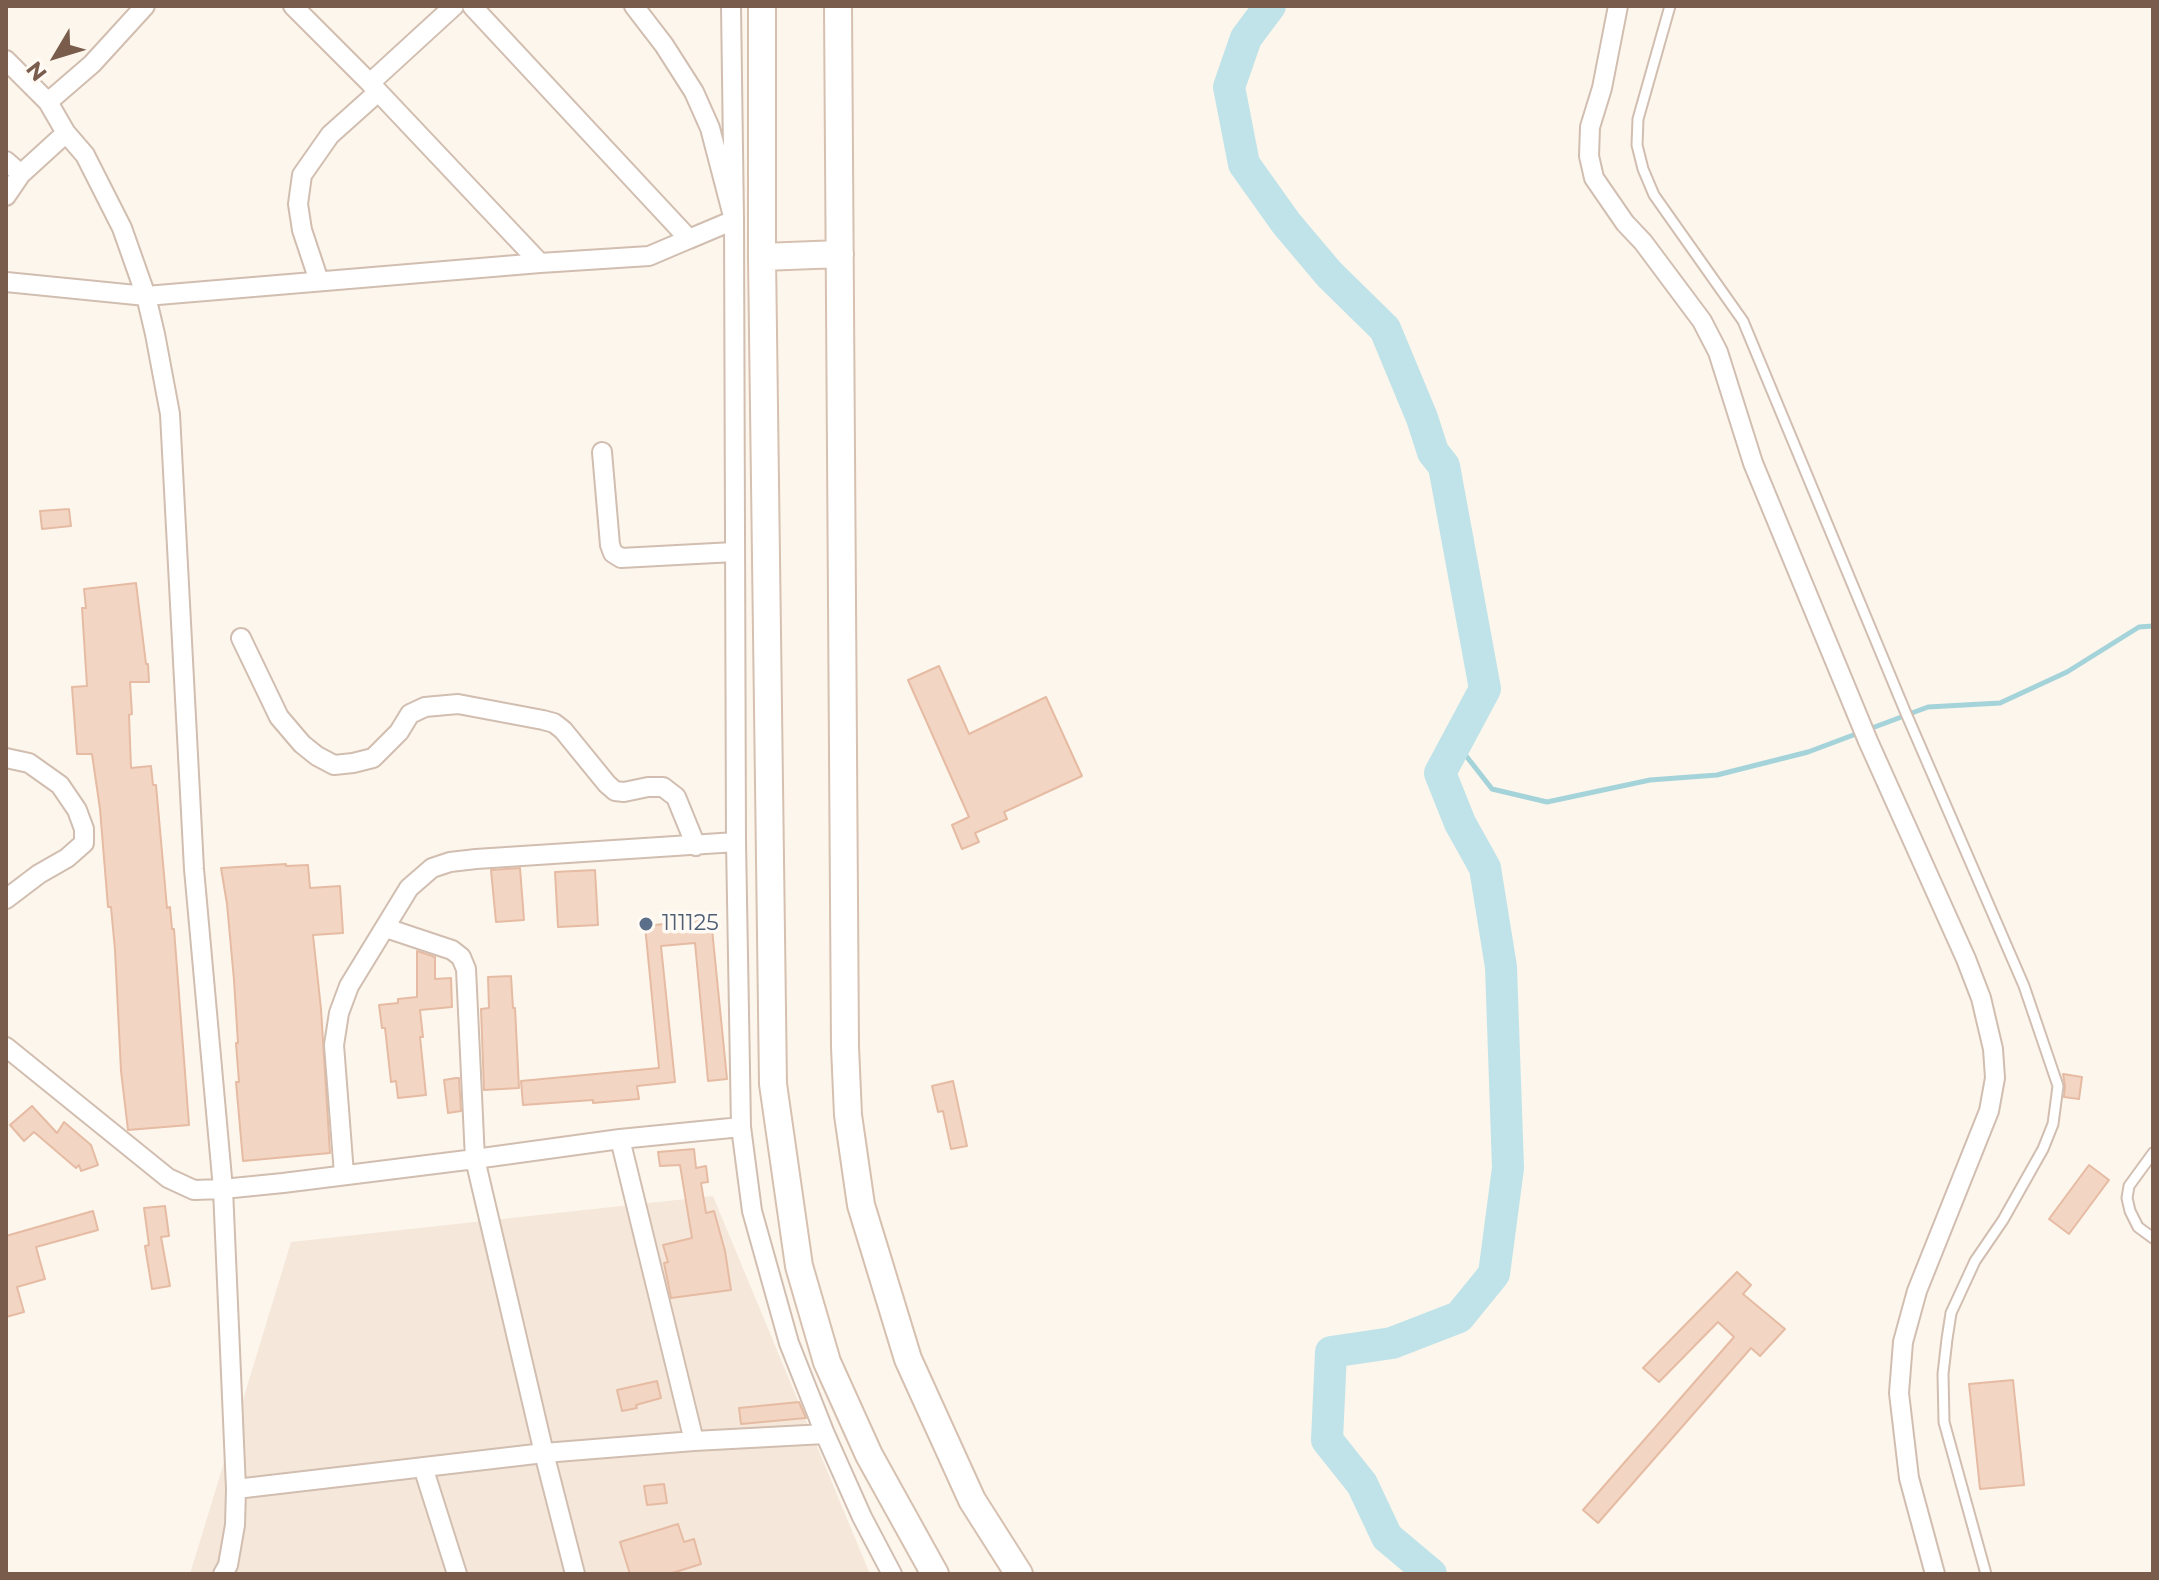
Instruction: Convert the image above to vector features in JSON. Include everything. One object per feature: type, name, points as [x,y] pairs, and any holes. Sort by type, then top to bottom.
[{"type":"main road","points":[[762,6],[762,257],[773,1084],[799,1266],[827,1362],[869,1455],[935,1574]]},
{"type":"main road","points":[[838,6],[848,1115],[861,1205],[908,1359],[972,1500],[1019,1574]]},
{"type":"main road","points":[[762,257],[840,254]]},
{"type":"street","points":[[293,6],[540,263]]},
{"type":"street","points":[[319,281],[302,230],[298,204],[302,175],[330,135],[454,6]]},
{"type":"street","points":[[634,6],[694,92],[710,128],[734,220]]},
{"type":"street","points":[[731,6],[736,842],[741,1127],[752,1211],[789,1343],[862,1517],[892,1574]]},
{"type":"street","points":[[1618,6],[1602,88],[1590,127],[1589,156],[1594,178],[1702,321],[1718,352],[1753,463],[1868,741],[1966,959],[1981,998],[1993,1049],[1995,1078],[1989,1111],[1917,1291],[1903,1342],[1899,1393],[1909,1478],[1935,1574]]},
{"type":"street","points":[[475,7],[689,239]]},
{"type":"street","points":[[48,102],[92,64],[134,10]]},
{"type":"street","points":[[6,60],[48,102],[66,133],[85,155],[122,228],[146,296],[170,414],[194,869],[223,1189],[236,1489],[235,1525],[227,1571]]},
{"type":"street","points":[[6,196],[21,174],[66,133]]},
{"type":"street","points":[[6,161],[21,174]]},
{"type":"street","points":[[6,282],[146,296],[649,256],[734,220]]},
{"type":"street","points":[[602,452],[613,553],[621,558],[734,552]]},
{"type":"street","points":[[241,638],[279,717],[302,744],[334,765],[373,758],[399,732],[410,714],[425,707],[458,704],[543,720],[563,730],[615,791],[663,787],[676,797],[696,846]]},
{"type":"street","points":[[6,758],[29,763],[60,785],[77,810],[84,829],[84,843],[6,899]]},
{"type":"street","points":[[344,1174],[334,1045],[339,1013],[349,986],[409,888],[432,868],[476,859],[736,842]]},
{"type":"street","points":[[386,928],[452,950],[461,957],[466,969],[475,1159],[575,1574]]},
{"type":"street","points":[[6,1047],[168,1178],[194,1190],[741,1127]]},
{"type":"street","points":[[620,1139],[694,1441]]},
{"type":"street","points":[[236,1489],[544,1453],[825,1434]]},
{"type":"street","points":[[423,1467],[457,1574]]},
{"type":"lane","points":[[1670,6],[1638,119],[1637,145],[1643,169],[1654,195],[1743,321],[1905,711],[2024,986],[2058,1086],[2053,1124],[2043,1149],[2003,1220],[1975,1261],[1951,1313],[1947,1339],[1943,1374],[1944,1422],[1986,1574]]},
{"type":"lane","points":[[2153,1153],[2129,1186],[2127,1198],[2138,1227],[2153,1238]]},
{"type":"shaded area","points":[[713,1196],[870,1574],[190,1574],[291,1242]]},
{"type":"building","points":[[69,509],[71,526],[42,529],[40,511]]},
{"type":"building","points":[[136,583],[149,682],[130,682],[131,768],[151,766],[153,785],[156,785],[167,908],[170,907],[174,929],[189,1125],[128,1130],[121,1071],[115,950],[111,907],[108,907],[100,809],[92,754],[77,754],[72,687],[87,686],[82,608],[86,608],[84,589]]},
{"type":"building","points":[[939,666],[969,734],[1046,697],[1082,776],[1004,812],[1007,819],[975,833],[979,842],[962,849],[952,825],[969,817],[908,680]]},
{"type":"building","points":[[308,865],[310,888],[340,886],[343,933],[313,935],[330,1153],[243,1161],[236,1082],[239,1082],[234,980],[221,868]]},
{"type":"building","points":[[520,868],[524,920],[496,922],[491,870]]},
{"type":"building","points":[[595,870],[598,925],[558,927],[555,872]]},
{"type":"building","points":[[711,919],[727,1079],[708,1081],[695,943],[661,946],[675,1082],[637,1086],[639,1099],[523,1105],[521,1081],[659,1068],[645,926]]},
{"type":"building","points":[[417,951],[435,957],[435,979],[451,978],[452,1007],[420,1010],[426,1095],[398,1098],[396,1081],[391,1082],[379,1005],[417,997]]},
{"type":"building","points":[[511,976],[519,1088],[484,1090],[481,1009],[489,1008],[488,977]]},
{"type":"building","points":[[2063,1074],[2082,1077],[2079,1099],[2064,1097]]},
{"type":"building","points":[[459,1078],[461,1111],[448,1113],[444,1080]]},
{"type":"building","points":[[953,1081],[967,1146],[951,1149],[943,1111],[938,1112],[932,1086]]},
{"type":"building","points":[[32,1106],[57,1133],[64,1122],[91,1145],[98,1165],[81,1171],[79,1165],[76,1168],[34,1132],[24,1141],[10,1125]]},
{"type":"building","points":[[694,1149],[696,1168],[706,1166],[708,1182],[701,1183],[706,1213],[714,1211],[731,1290],[671,1298],[664,1263],[668,1262],[663,1245],[692,1238],[680,1165],[660,1166],[658,1152]]},
{"type":"building","points":[[2089,1165],[2109,1180],[2069,1234],[2049,1219]]},
{"type":"building","points":[[165,1206],[169,1236],[161,1237],[170,1286],[152,1289],[145,1246],[149,1245],[144,1208]]},
{"type":"building","points":[[93,1211],[98,1230],[36,1247],[45,1279],[17,1287],[24,1312],[6,1317],[6,1236]]},
{"type":"building","points":[[1737,1272],[1751,1285],[1743,1294],[1785,1329],[1760,1356],[1751,1348],[1598,1523],[1583,1510],[1734,1337],[1718,1322],[1659,1382],[1643,1368]]},
{"type":"building","points":[[2013,1380],[2024,1485],[1980,1489],[1969,1384]]},
{"type":"building","points":[[657,1381],[661,1398],[622,1411],[617,1390]]},
{"type":"building","points":[[799,1402],[806,1418],[741,1424],[739,1408]]},
{"type":"building","points":[[664,1484],[667,1503],[647,1505],[644,1486]]},
{"type":"building","points":[[678,1524],[684,1542],[694,1539],[701,1564],[669,1574],[630,1574],[620,1542]]},
{"type":"waterway","points":[[1270,6],[1246,38],[1229,87],[1244,164],[1286,223],[1329,274],[1385,329],[1433,452],[1444,466],[1485,689],[1440,773],[1460,823],[1485,868],[1501,967],[1508,1168],[1494,1274],[1459,1317],[1392,1343],[1331,1352],[1327,1440],[1362,1484],[1387,1537],[1431,1574]]},
{"type":"waterway","points":[[1456,743],[1492,789],[1547,802],[1650,780],[1717,775],[1808,752],[1928,707],[2000,703],[2067,672],[2139,627],[2153,626]]},
{"type":"place","name":"111125","points":[[646,924]]}]
